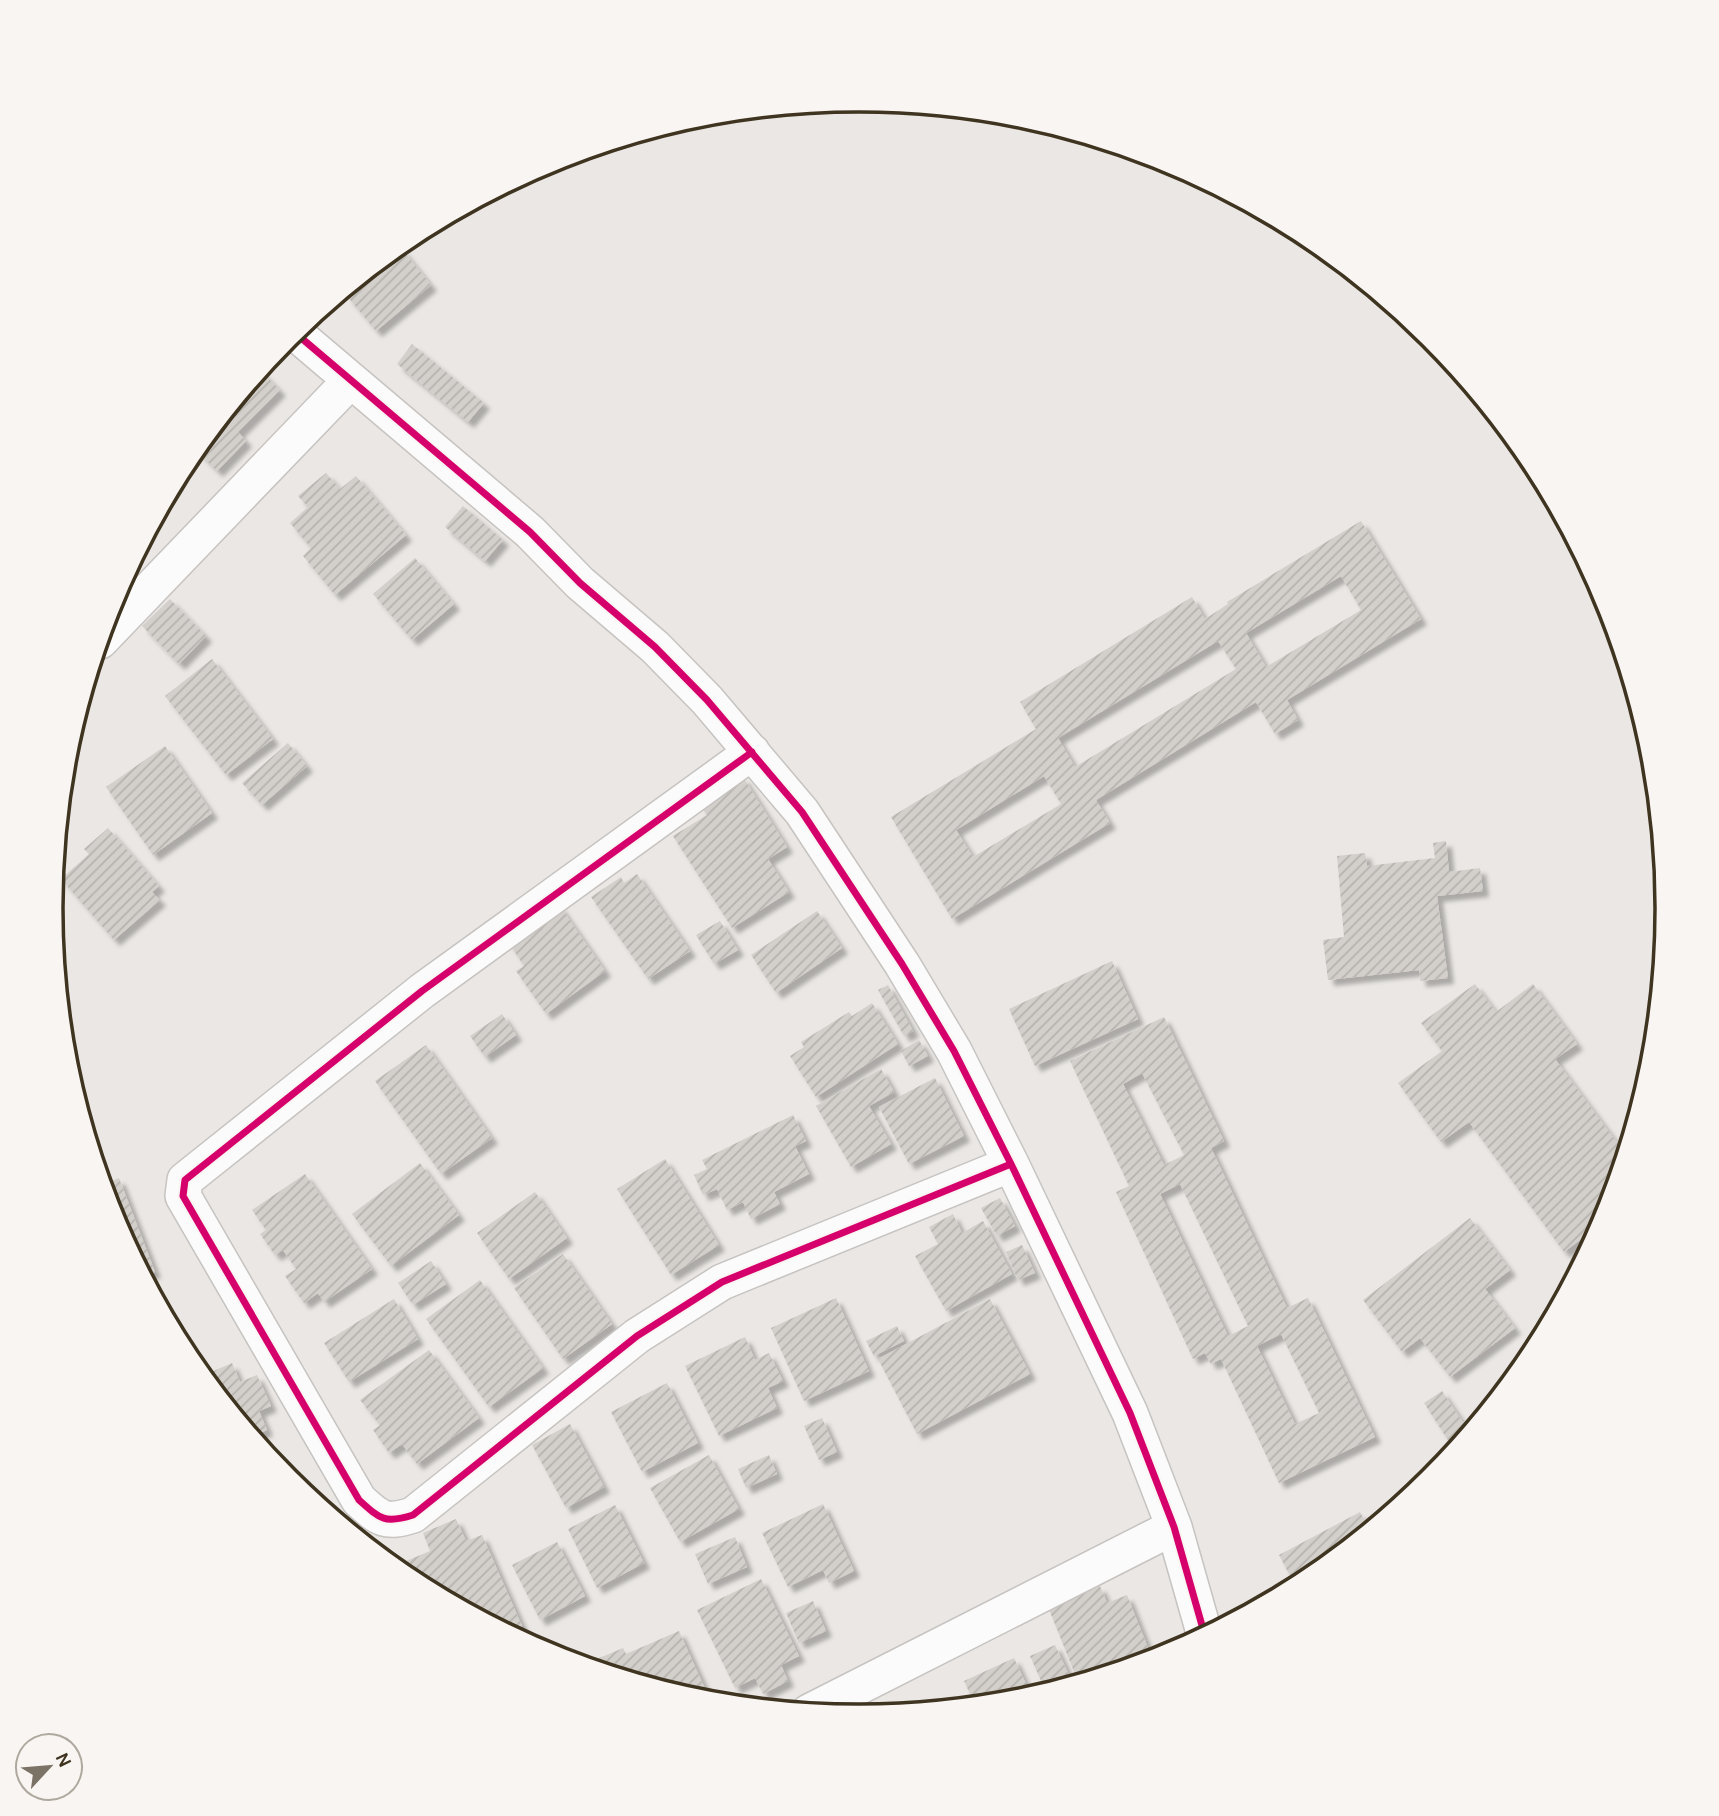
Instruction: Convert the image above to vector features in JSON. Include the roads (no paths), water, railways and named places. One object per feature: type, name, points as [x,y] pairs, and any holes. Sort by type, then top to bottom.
[{"type":"street","points":[[302,339],[530,532],[580,583],[655,647],[707,700],[802,812],[902,964],[954,1051],[1011,1164],[1130,1413],[1174,1527],[1202,1626]]},
{"type":"street","points":[[116,625],[351,380]]},
{"type":"street","points":[[752,752],[422,991],[185,1180],[183,1196],[359,1500],[364,1524],[393,1521],[413,1515],[637,1336],[722,1282],[1011,1164]]},
{"type":"street","points":[[826,1703],[1174,1527]]}]
